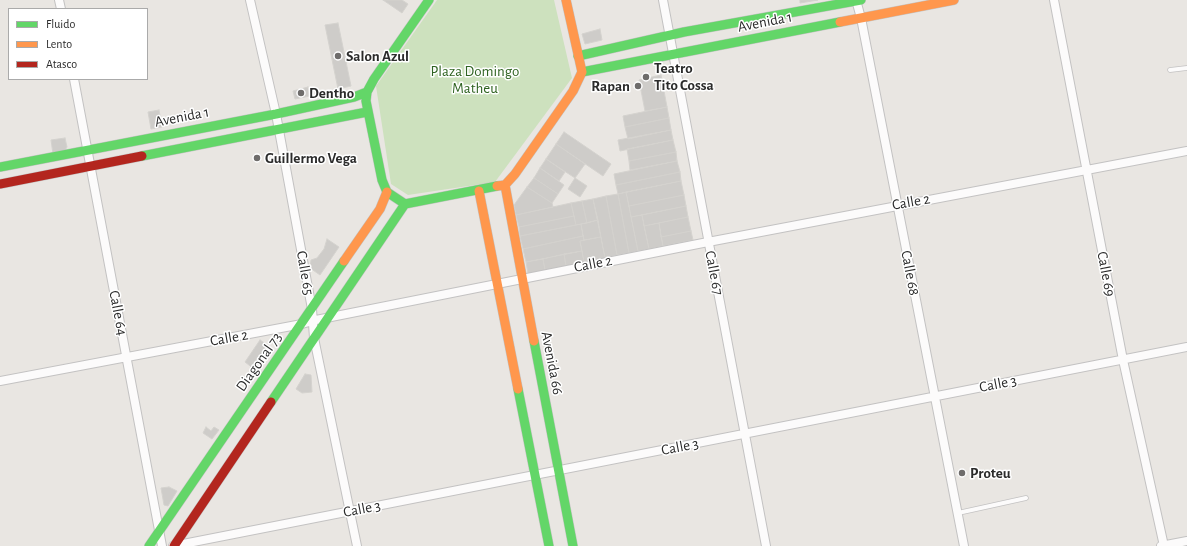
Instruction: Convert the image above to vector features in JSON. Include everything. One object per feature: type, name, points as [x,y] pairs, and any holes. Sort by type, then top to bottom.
[{"type":"main road","points":[[429,0],[374,79],[366,101],[367,112],[382,180],[387,192],[405,204],[505,185],[515,174],[573,91],[582,72],[566,0]]},
{"type":"main road","name":"Avenida 1","points":[[578,56],[670,35],[858,0]]},
{"type":"main road","name":"Avenida 1","points":[[582,72],[673,53],[954,0]]},
{"type":"main road","name":"Avenida 1","points":[[0,167],[276,114],[354,97],[368,92]]},
{"type":"main road","name":"Avenida 1","points":[[0,184],[367,112]]},
{"type":"main road","name":"Avenida 66","points":[[505,185],[573,546]]},
{"type":"main road","points":[[479,191],[549,546]]},
{"type":"main road","name":"Diagonal 73","points":[[149,546],[380,209],[387,192]]},
{"type":"main road","points":[[174,546],[405,204]]},
{"type":"street","name":"Calle 65","points":[[250,0],[279,129],[312,309],[314,338],[358,546]]},
{"type":"street","name":"Calle 67","points":[[663,0],[766,546]]},
{"type":"street","name":"Calle 68","points":[[858,0],[964,546]]},
{"type":"street","name":"Calle 69","points":[[1054,0],[1123,360],[1163,546]]},
{"type":"street","name":"Calle 64","points":[[74,80],[162,546]]},
{"type":"street","name":"Calle 2","points":[[0,381],[302,324],[522,278],[897,205],[1187,151]]},
{"type":"street","name":"Calle 3","points":[[174,546],[1187,347]]},
{"type":"street","points":[[1163,546],[1187,541]]},
{"type":"lane","points":[[1170,70],[1187,68]]},
{"type":"lane","points":[[957,513],[1026,498]]},
{"type":"green space","name":"Plaza Domingo Matheu","points":[[437,0],[554,0],[572,78],[495,182],[408,195],[391,184],[376,86]]},
{"type":"building","points":[[383,0],[402,0],[408,4],[402,13]]},
{"type":"building","points":[[800,0],[818,0],[800,3]]},
{"type":"building","name":"Salon Azul","points":[[338,23],[351,86],[338,89],[325,25]]},
{"type":"building","points":[[600,29],[602,40],[585,44],[582,34]]},
{"type":"building","points":[[661,75],[667,107],[645,111],[639,80]]},
{"type":"building","name":"Dentho","points":[[308,87],[310,96],[295,99],[293,91]]},
{"type":"building","points":[[667,107],[669,118],[625,127],[623,116]]},
{"type":"building","points":[[159,110],[162,127],[151,129],[148,112]]},
{"type":"building","points":[[669,118],[671,130],[628,139],[625,127]]},
{"type":"building","points":[[671,130],[673,140],[620,151],[618,140]]},
{"type":"building","points":[[564,132],[611,164],[603,176],[556,144]]},
{"type":"building","points":[[65,138],[67,147],[64,152],[53,154],[51,140]]},
{"type":"building","points":[[673,140],[676,152],[629,161],[627,149]]},
{"type":"building","points":[[556,144],[585,164],[575,178],[546,159]]},
{"type":"building","points":[[676,152],[677,161],[630,170],[629,161]]},
{"type":"building","points":[[546,159],[565,172],[559,181],[540,168]]},
{"type":"building","points":[[677,161],[680,172],[616,185],[614,174]]},
{"type":"building","points":[[540,168],[564,185],[558,194],[534,178]]},
{"type":"building","points":[[680,172],[681,181],[618,194],[616,185]]},
{"type":"building","points":[[534,178],[558,194],[552,203],[527,187]]},
{"type":"building","points":[[575,178],[587,186],[580,197],[568,189]]},
{"type":"building","points":[[681,181],[684,195],[629,206],[626,192]]},
{"type":"building","points":[[527,187],[552,203],[553,207],[516,215],[514,205]]},
{"type":"building","points":[[626,192],[638,251],[629,253],[618,194]]},
{"type":"building","points":[[618,194],[629,253],[617,255],[606,196]]},
{"type":"building","points":[[684,195],[686,206],[631,217],[629,206]]},
{"type":"building","points":[[606,196],[617,255],[605,258],[593,199]]},
{"type":"building","points":[[593,199],[598,220],[587,223],[582,201]]},
{"type":"building","points":[[582,201],[587,223],[576,225],[571,203]]},
{"type":"building","points":[[571,203],[574,216],[519,227],[516,215]]},
{"type":"building","points":[[686,206],[688,217],[644,226],[642,215]]},
{"type":"building","points":[[642,215],[649,249],[638,251],[631,217]]},
{"type":"building","points":[[574,216],[576,225],[520,236],[519,227]]},
{"type":"building","points":[[688,217],[691,231],[661,237],[659,223]]},
{"type":"building","points":[[598,220],[601,237],[584,240],[581,224]]},
{"type":"building","points":[[659,223],[663,246],[649,249],[644,226]]},
{"type":"building","points":[[581,224],[583,236],[523,249],[520,236]]},
{"type":"building","points":[[691,231],[693,240],[663,246],[661,237]]},
{"type":"building","points":[[583,236],[584,240],[580,241],[582,251],[526,262],[523,249]]},
{"type":"building","points":[[601,237],[605,258],[584,262],[580,241]]},
{"type":"building","points":[[327,239],[339,247],[320,275],[310,268],[311,260],[317,258],[324,249]]},
{"type":"building","points":[[582,251],[584,262],[566,266],[564,254]]},
{"type":"building","points":[[564,254],[566,266],[545,270],[543,259]]},
{"type":"building","points":[[543,259],[545,270],[528,274],[526,262]]},
{"type":"building","points":[[260,340],[269,346],[254,369],[245,362]]},
{"type":"building","points":[[305,374],[311,375],[312,392],[302,393],[296,389]]},
{"type":"building","points":[[206,427],[211,431],[214,427],[219,430],[212,439],[203,433]]},
{"type":"building","points":[[169,487],[177,491],[168,506],[164,505],[161,488]]},
{"type":"traffic: fast","points":[[429,0],[374,79],[367,92],[366,101],[382,180],[387,192],[405,204],[497,186]]},
{"type":"traffic: fast","points":[[578,56],[684,32],[861,0]]},
{"type":"traffic: fast","points":[[582,72],[840,22]]},
{"type":"traffic: fast","points":[[0,167],[276,114],[354,97],[367,92]]},
{"type":"traffic: fast","points":[[142,156],[367,112]]},
{"type":"traffic: fast","points":[[271,402],[405,204]]},
{"type":"traffic: fast","points":[[149,546],[344,261]]},
{"type":"traffic: fast","points":[[534,341],[573,546]]},
{"type":"traffic: fast","points":[[518,389],[549,546]]},
{"type":"traffic: slow","points":[[497,186],[505,185],[515,174],[573,91],[582,72],[566,0]]},
{"type":"traffic: slow","points":[[840,22],[954,0]]},
{"type":"traffic: slow","points":[[505,185],[534,341]]},
{"type":"traffic: slow","points":[[479,191],[518,389]]},
{"type":"traffic: slow","points":[[344,261],[380,209],[387,192]]},
{"type":"traffic: jam","points":[[0,184],[142,156]]},
{"type":"traffic: jam","points":[[174,546],[271,402]]},
{"type":"place","name":"Salon Azul","points":[[338,56]]},
{"type":"place","name":"Teatro Tito Cossa","points":[[646,77]]},
{"type":"place","name":"Rapan","points":[[638,86]]},
{"type":"place","name":"Dentho","points":[[301,93]]},
{"type":"place","name":"Guillermo Vega","points":[[257,158]]},
{"type":"place","name":"Proteu","points":[[962,473]]}]
